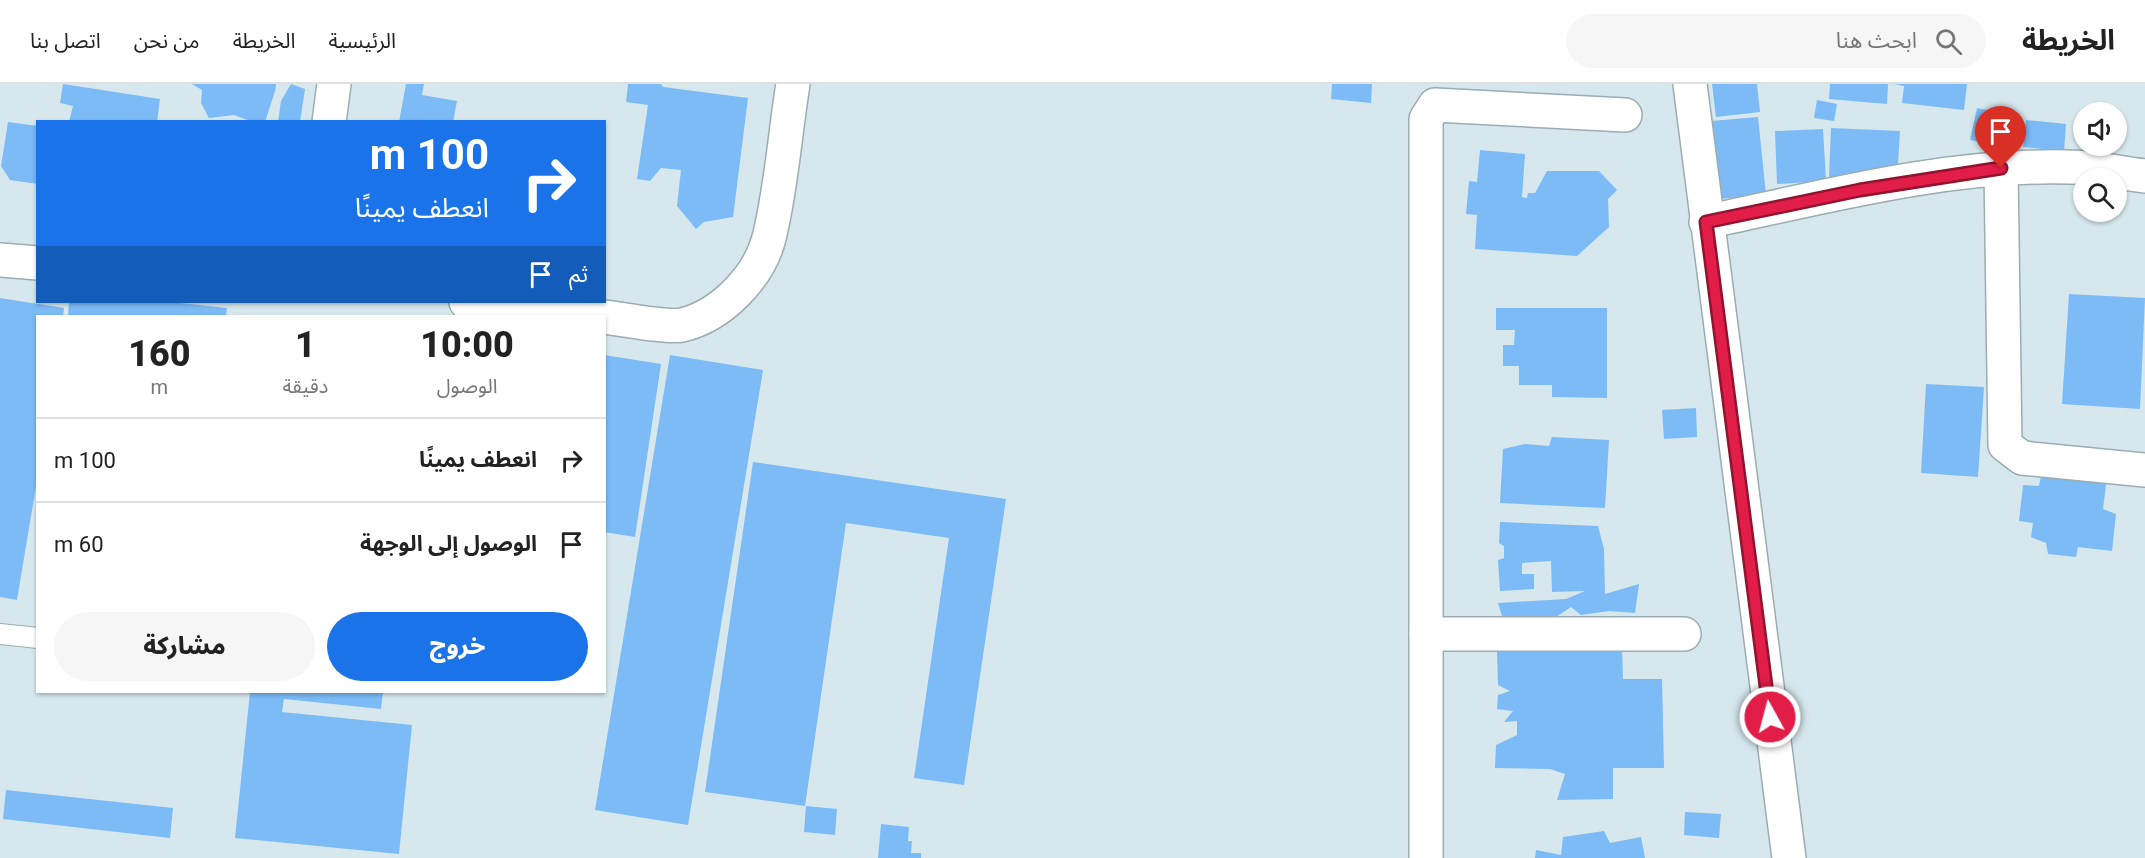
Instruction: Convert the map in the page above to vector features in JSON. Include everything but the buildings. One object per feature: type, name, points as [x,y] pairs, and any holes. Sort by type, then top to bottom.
[{"type":"street","points":[[329,120],[334,84]]},
{"type":"street","points":[[606,317],[680,326],[708,315],[722,305],[751,275],[768,240],[793,84]]},
{"type":"street","points":[[1690,84],[1789,858]]},
{"type":"street","points":[[1426,858],[1426,119],[1435,105],[1625,115]]},
{"type":"street","points":[[1706,222],[1860,190],[2001,168],[2069,167],[2145,176]]},
{"type":"street","points":[[2001,168],[2005,445],[2022,458],[2145,470]]},
{"type":"street","points":[[0,260],[36,263]]},
{"type":"street","points":[[476,303],[590,315]]},
{"type":"street","points":[[1426,634],[1684,634]]},
{"type":"lane","points":[[0,634],[36,638]]},
{"type":"route","points":[[1770,717],[1706,222],[1860,190],[2001,168]]}]
